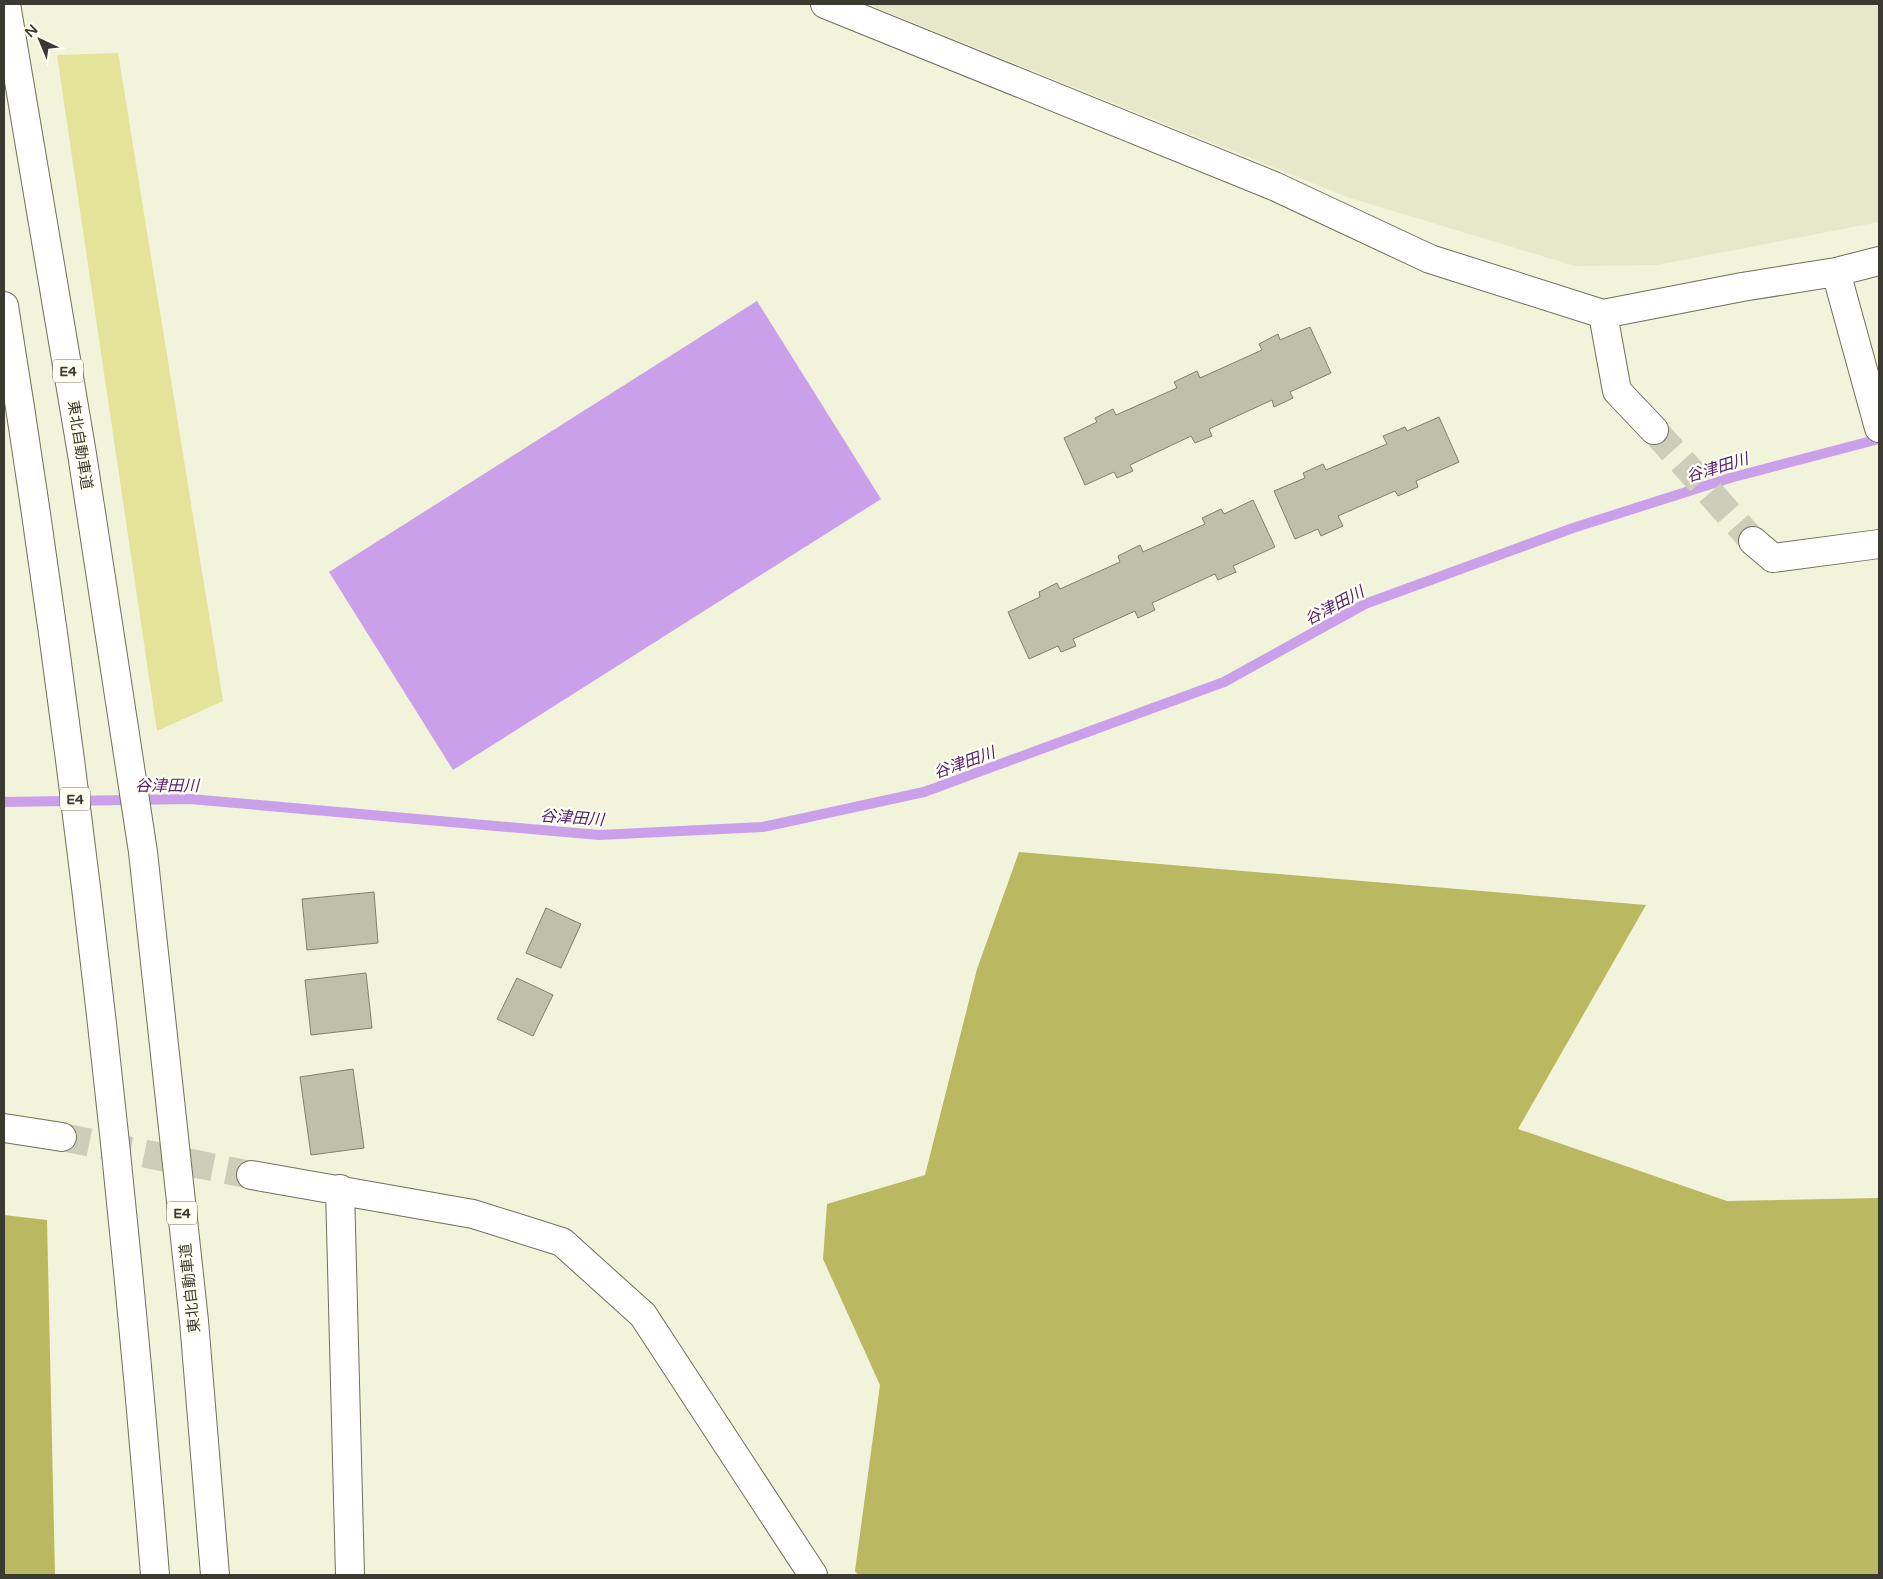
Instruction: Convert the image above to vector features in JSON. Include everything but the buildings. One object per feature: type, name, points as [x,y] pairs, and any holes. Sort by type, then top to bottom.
[{"type":"main road","name":"東北自動車道","points":[[6,4],[82,454],[144,852],[194,1321],[215,1575]]},
{"type":"main road","points":[[825,4],[1274,186],[1430,259],[1603,314],[1724,290],[1836,272],[1879,261]]},
{"type":"main road","points":[[1836,272],[1879,428]]},
{"type":"main road","name":"E4","points":[[4,306],[30,466],[83,857],[135,1327],[155,1575]]},
{"type":"main road","points":[[1603,314],[1617,391],[1654,430]]},
{"type":"main road","points":[[1752,541],[1773,558],[1879,544]]},
{"type":"main road","points":[[4,1128],[62,1137]]},
{"type":"main road","points":[[251,1175],[340,1189],[473,1214],[562,1242],[643,1315],[813,1575]]},
{"type":"main road","points":[[340,1189],[350,1575]]},
{"type":"shaded area","points":[[867,4],[1879,4],[1879,222],[1657,265],[1575,266],[1347,197]]},
{"type":"shaded area","points":[[757,301],[881,499],[453,770],[329,572]]},
{"type":"shaded area","points":[[1019,852],[1646,905],[1518,1129],[1727,1201],[1879,1198],[1879,1575],[858,1575],[855,1571],[880,1385],[823,1259],[827,1204],[925,1175],[977,969]]},
{"type":"shaded area","points":[[4,1215],[47,1220],[55,1575],[4,1575]]},
{"type":"green space","points":[[118,53],[223,701],[157,731],[57,55]]},
{"type":"waterway","name":"谷津田川","points":[[4,802],[190,799],[599,835],[763,827],[924,792],[1224,682],[1365,604],[1573,528],[1730,478],[1879,439]]},
{"type":"tunnel","points":[[1654,430],[1753,541]]},
{"type":"tunnel","points":[[62,1137],[251,1175]]}]
